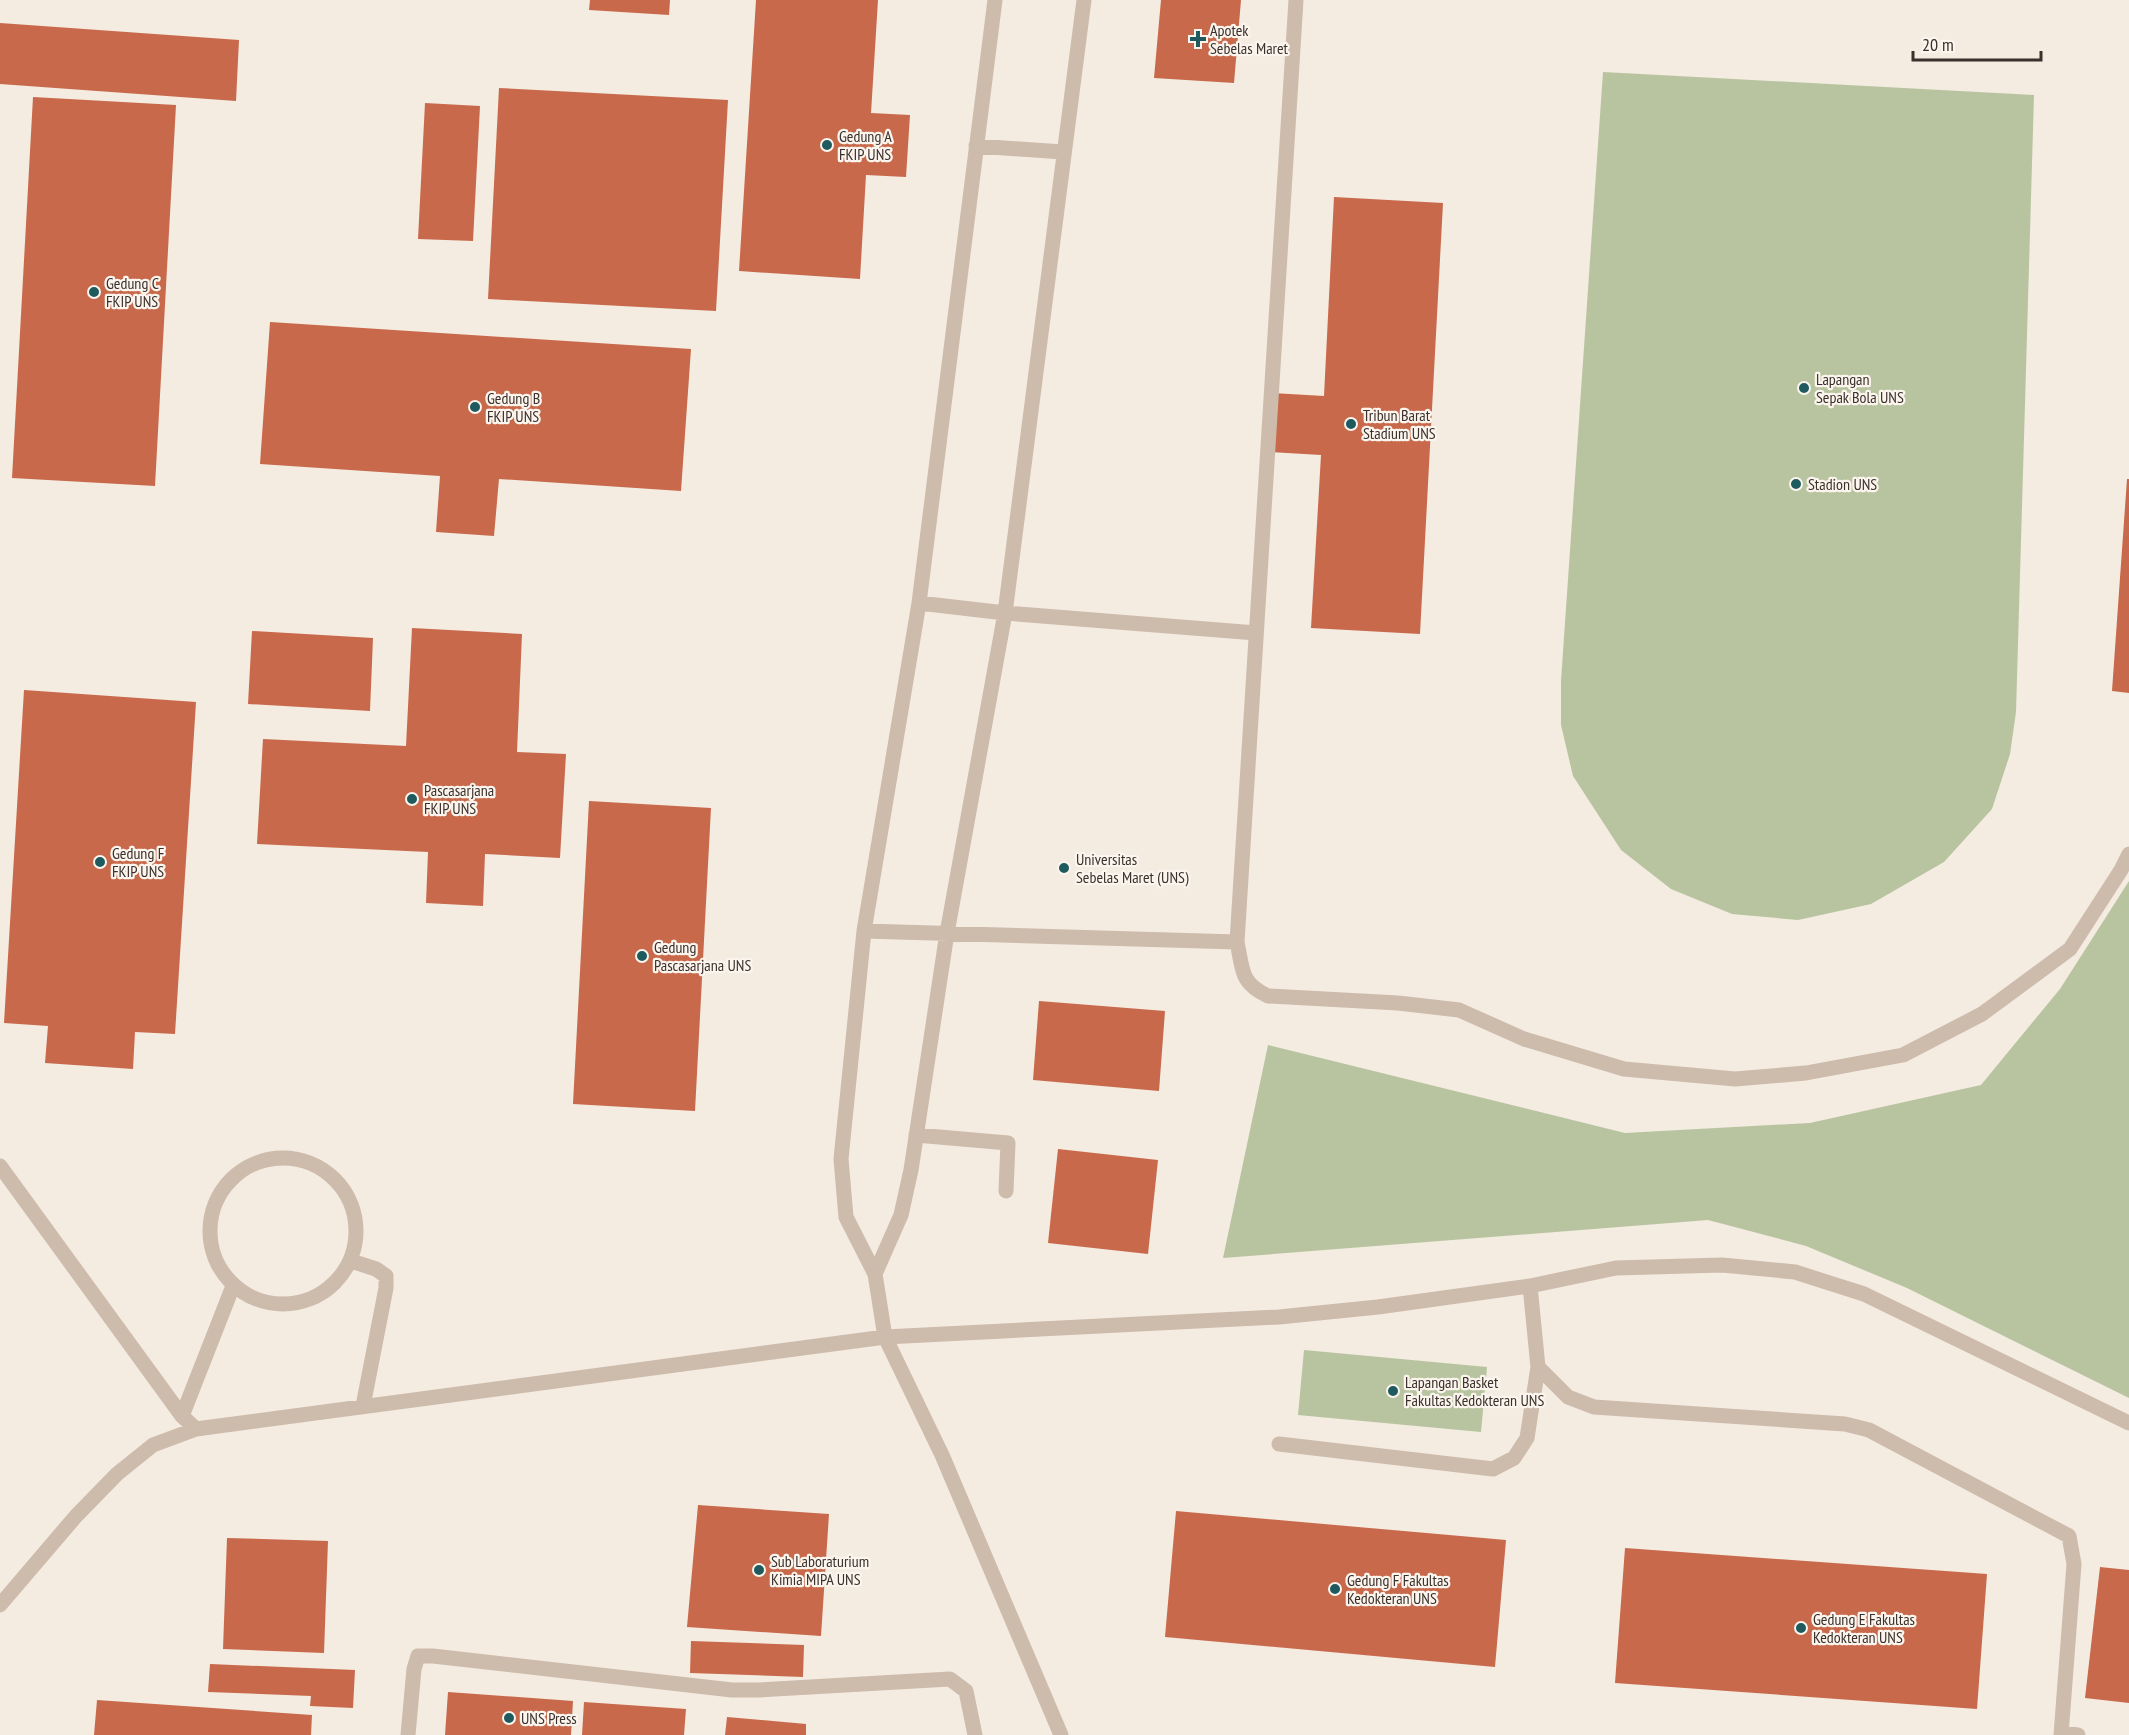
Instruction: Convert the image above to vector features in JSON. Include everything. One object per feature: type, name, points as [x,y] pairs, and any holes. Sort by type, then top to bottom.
[{"type":"lane","points":[[995,0],[919,603],[864,931],[841,1159],[846,1217],[875,1274],[885,1337],[942,1455],[1061,1735]]},
{"type":"lane","points":[[875,1274],[901,1215],[916,1135],[947,933],[1005,614],[1084,0]]},
{"type":"lane","points":[[1296,0],[1237,942],[1244,976],[1252,989],[1268,996],[1398,1003],[1459,1010],[1524,1039],[1624,1069],[1735,1079],[1806,1073],[1904,1055],[1982,1014],[2070,949],[2129,855]]},
{"type":"lane","points":[[976,146],[1063,152]]},
{"type":"lane","points":[[919,603],[1005,614],[1256,633]]},
{"type":"lane","points":[[864,931],[1237,942]]},
{"type":"lane","points":[[916,1135],[1008,1143],[1006,1191]]},
{"type":"lane","points":[[267,1158],[300,1158],[329,1173],[350,1198],[358,1230],[351,1261],[330,1289],[298,1304],[263,1302],[232,1286],[213,1260],[207,1228],[216,1196],[237,1171],[267,1158]]},
{"type":"lane","points":[[0,1166],[182,1416],[196,1429]]},
{"type":"lane","points":[[351,1261],[376,1269],[386,1276],[386,1288],[363,1406]]},
{"type":"lane","points":[[0,1605],[76,1515],[117,1474],[153,1445],[196,1429],[885,1337],[1279,1317],[1378,1307],[1530,1286],[1616,1268],[1722,1265],[1795,1272],[1864,1294],[2129,1423]]},
{"type":"lane","points":[[182,1416],[232,1286]]},
{"type":"lane","points":[[1279,1444],[1492,1469],[1514,1458],[1527,1438],[1538,1367],[1530,1286]]},
{"type":"lane","points":[[1538,1367],[1568,1397],[1594,1407],[1845,1424],[1869,1430],[2069,1536],[2074,1564],[2061,1734],[2078,1735]]},
{"type":"lane","points":[[408,1735],[414,1669],[418,1656],[732,1690],[950,1679],[966,1690],[975,1735]]},
{"type":"green space","name":"Lapangan Sepak Bola UNS","points":[[1603,72],[2034,95],[2016,712],[2010,754],[1992,809],[1944,862],[1871,904],[1798,920],[1732,914],[1671,889],[1621,850],[1573,776],[1561,725],[1561,681]]},
{"type":"green space","points":[[2129,881],[2129,1398],[1907,1288],[1806,1246],[1708,1220],[1223,1258],[1268,1045],[1625,1133],[1810,1123],[1981,1085],[2060,989]]},
{"type":"green space","name":"Lapangan Basket Fakultas Kedokteran UNS","points":[[1304,1350],[1487,1367],[1481,1432],[1298,1415]]},
{"type":"building","points":[[590,0],[670,0],[669,15],[589,10]]},
{"type":"building","name":"Gedung A FKIP UNS","points":[[756,0],[878,0],[871,113],[910,115],[906,177],[866,175],[860,279],[739,271]]},
{"type":"building","name":"Apotek Sebelas Maret","points":[[1161,0],[1241,0],[1234,83],[1154,78]]},
{"type":"building","points":[[0,23],[239,40],[236,101],[0,84]]},
{"type":"building","points":[[499,88],[728,100],[716,311],[488,299]]},
{"type":"building","name":"Gedung C FKIP UNS","points":[[33,97],[176,105],[155,486],[12,478]]},
{"type":"building","points":[[425,103],[480,106],[473,241],[418,239]]},
{"type":"building","name":"Tribun Barat Stadium UNS","points":[[1334,197],[1443,203],[1420,634],[1311,628],[1321,455],[1269,452],[1272,393],[1324,396]]},
{"type":"building","name":"Gedung B FKIP UNS","points":[[270,322],[691,349],[681,491],[499,479],[494,536],[436,532],[440,476],[260,464]]},
{"type":"building","points":[[2127,479],[2129,479],[2129,693],[2112,691]]},
{"type":"building","name":"Pascasarjana FKIP UNS","points":[[412,628],[522,634],[517,752],[566,754],[560,858],[485,854],[483,906],[426,903],[428,852],[257,844],[263,739],[406,746]]},
{"type":"building","points":[[252,631],[373,638],[370,711],[248,704]]},
{"type":"building","name":"Gedung F FKIP UNS","points":[[24,690],[196,702],[175,1034],[135,1032],[133,1069],[45,1063],[48,1026],[4,1023]]},
{"type":"building","name":"Gedung Pascasarjana UNS","points":[[589,801],[711,808],[695,1111],[573,1104]]},
{"type":"building","points":[[1039,1001],[1165,1011],[1159,1091],[1033,1080]]},
{"type":"building","points":[[1058,1149],[1158,1160],[1148,1254],[1048,1243]]},
{"type":"building","name":"Sub Laboraturium Kimia MIPA UNS","points":[[698,1505],[829,1514],[821,1636],[687,1627]]},
{"type":"building","name":"Gedung F Fakultas Kedokteran UNS","points":[[1176,1511],[1506,1540],[1495,1667],[1165,1637]]},
{"type":"building","points":[[227,1538],[328,1541],[324,1653],[223,1649]]},
{"type":"building","name":"Gedung E Fakultas Kedokteran UNS","points":[[1625,1548],[1987,1574],[1977,1709],[1615,1683]]},
{"type":"building","points":[[2100,1567],[2129,1570],[2129,1703],[2085,1698]]},
{"type":"building","points":[[691,1641],[804,1645],[803,1677],[690,1673]]},
{"type":"building","points":[[210,1664],[355,1670],[353,1708],[310,1706],[311,1696],[208,1692]]},
{"type":"building","name":"UNS Press","points":[[448,1692],[573,1701],[571,1735],[445,1735]]},
{"type":"building","points":[[97,1700],[312,1715],[311,1735],[94,1735]]},
{"type":"building","points":[[584,1702],[686,1709],[684,1735],[582,1735]]},
{"type":"building","points":[[727,1717],[806,1724],[806,1735],[725,1735]]},
{"type":"place","name":"Apotek Sebelas Maret","points":[[1198,39]]},
{"type":"place","name":"Gedung A FKIP UNS","points":[[827,145]]},
{"type":"place","name":"Gedung C FKIP UNS","points":[[94,292]]},
{"type":"place","name":"Lapangan Sepak Bola UNS","points":[[1804,388]]},
{"type":"place","name":"Gedung B FKIP UNS","points":[[475,407]]},
{"type":"place","name":"Tribun Barat Stadium UNS","points":[[1351,424]]},
{"type":"place","name":"Stadion UNS","points":[[1796,484]]},
{"type":"place","name":"Pascasarjana FKIP UNS","points":[[412,799]]},
{"type":"place","name":"Gedung F FKIP UNS","points":[[100,862]]},
{"type":"place","name":"Universitas Sebelas Maret (UNS)","points":[[1064,868]]},
{"type":"place","name":"Gedung Pascasarjana UNS","points":[[642,956]]},
{"type":"place","name":"Lapangan Basket Fakultas Kedokteran UNS","points":[[1393,1391]]},
{"type":"place","name":"Sub Laboraturium Kimia MIPA UNS","points":[[759,1570]]},
{"type":"place","name":"Gedung F Fakultas Kedokteran UNS","points":[[1335,1589]]},
{"type":"place","name":"Gedung E Fakultas Kedokteran UNS","points":[[1801,1628]]},
{"type":"place","name":"UNS Press","points":[[509,1718]]}]
